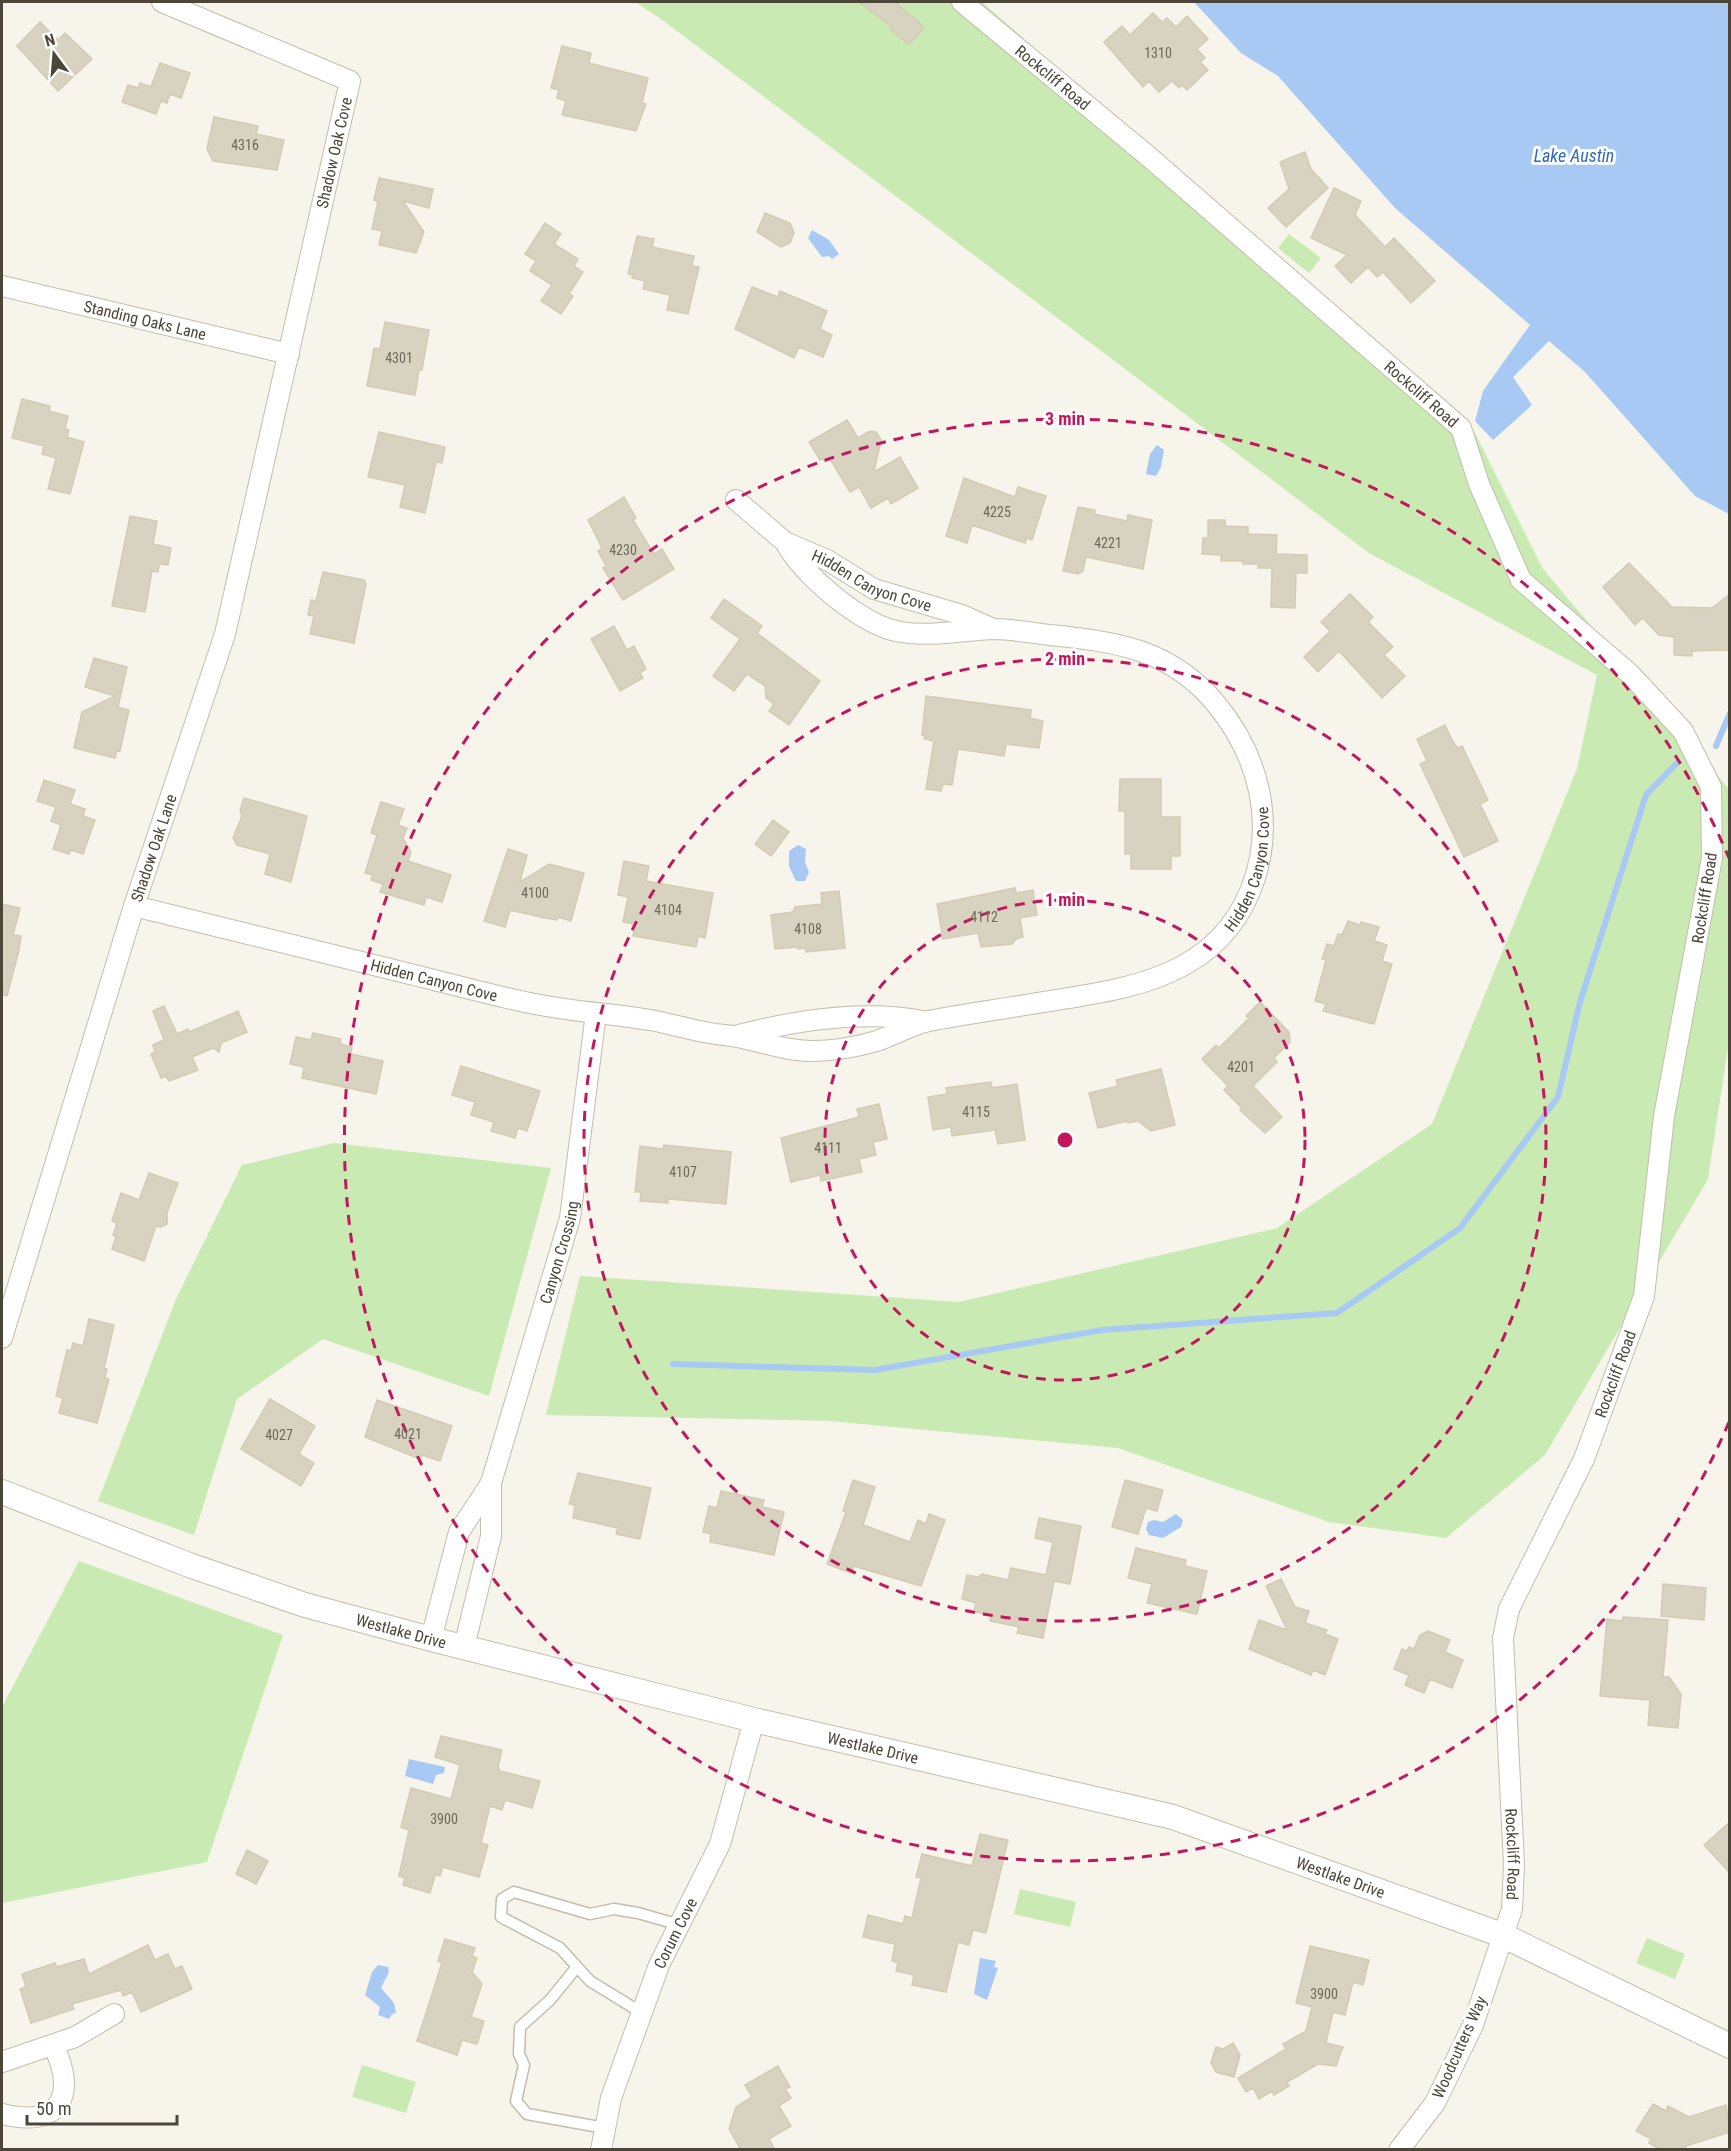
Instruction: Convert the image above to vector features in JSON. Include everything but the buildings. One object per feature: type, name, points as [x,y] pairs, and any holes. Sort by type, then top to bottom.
[{"type":"street","name":"Shadow Oak Cove","points":[[162,2],[351,81],[289,354]]},
{"type":"street","name":"Rockcliff Road","points":[[962,2],[1149,156],[1461,428],[1479,484],[1521,580],[1630,674],[1683,731],[1711,787],[1712,858],[1664,1116],[1644,1296],[1584,1459],[1509,1609],[1503,1638],[1514,1865],[1512,1909],[1502,1935]]},
{"type":"street","name":"Standing Oaks Lane","points":[[2,286],[289,354]]},
{"type":"street","name":"Shadow Oak Lane","points":[[2,1338],[134,906],[225,634],[289,354]]},
{"type":"street","name":"Hidden Canyon Cove","points":[[736,500],[785,542],[827,560],[874,589],[962,615],[993,629]]},
{"type":"street","name":"Hidden Canyon Cove","points":[[134,906],[537,1005],[736,1036],[781,1048],[811,1051],[851,1047],[878,1040],[925,1022],[1136,986],[1187,964],[1207,951],[1224,934],[1245,903],[1256,876],[1265,833],[1257,777],[1244,744],[1217,705],[1173,665],[1145,652],[1112,642],[993,629],[970,633],[901,632],[882,626],[847,606],[814,578],[795,561],[785,542]]},
{"type":"street","name":"Canyon Crossing","points":[[464,1647],[491,1536],[491,1484],[570,1218],[596,1013]]},
{"type":"street","name":"Hidden Canyon Cove","points":[[736,1036],[762,1029],[864,1017],[902,1017],[925,1022]]},
{"type":"street","name":"Canyon Crossing","points":[[430,1639],[459,1532],[491,1484]]},
{"type":"street","name":"Westlake Drive","points":[[2,1492],[189,1565],[284,1598],[430,1639],[754,1720],[1173,1817],[1502,1935],[1728,2041]]},
{"type":"street","name":"Corum Cove","points":[[601,2150],[611,2098],[659,1965],[720,1844],[754,1720]]},
{"type":"street","name":"Woodcutters Way","points":[[1399,2150],[1435,2103],[1473,2025],[1502,1935]]},
{"type":"street","points":[[2,2062],[75,2037],[114,2013]]},
{"type":"street","points":[[2,2115],[41,2118],[52,2112],[58,2104],[65,2079],[53,2045]]},
{"type":"lane","points":[[642,2013],[590,1981],[560,1948],[501,1917],[502,1899],[514,1892],[579,1912],[590,1914],[614,1910],[638,1913],[680,1925]]},
{"type":"lane","points":[[576,1968],[550,2000],[520,2027],[519,2054],[524,2065],[516,2101],[527,2114],[605,2128]]},
{"type":"green space","points":[[635,2],[982,2],[1474,431],[1543,569],[1729,789],[1729,1041],[1708,1179],[1545,1455],[1446,1538],[1329,1522],[1118,1448],[830,1421],[546,1415],[580,1276],[959,1302],[1277,1228],[1432,1124],[1577,769],[1597,675],[1369,553],[661,19]]},
{"type":"green space","points":[[1289,234],[1321,258],[1309,273],[1278,248]]},
{"type":"green space","points":[[334,1143],[551,1168],[489,1396],[323,1339],[237,1399],[194,1535],[98,1501],[176,1299],[242,1165]]},
{"type":"green space","points":[[79,1561],[283,1635],[207,1862],[2,1903],[2,1707]]},
{"type":"green space","points":[[1020,1889],[1076,1902],[1070,1927],[1014,1914]]},
{"type":"green space","points":[[1647,1938],[1685,1954],[1675,1979],[1636,1963]]},
{"type":"green space","points":[[362,2065],[416,2082],[406,2113],[352,2097]]},
{"type":"water","name":"Lake Austin","points":[[1194,2],[1729,2],[1729,514],[1695,496],[1585,372],[1549,341],[1513,377],[1532,405],[1493,440],[1475,421],[1483,391],[1530,325],[1395,208],[1278,76],[1241,53]]},
{"type":"water","points":[[812,230],[829,240],[839,254],[832,259],[829,256],[822,257],[808,238]]},
{"type":"water","points":[[1157,445],[1164,450],[1161,467],[1156,476],[1146,474],[1150,454]]},
{"type":"water","points":[[798,845],[806,849],[805,862],[809,872],[805,881],[796,881],[789,866],[789,851]]},
{"type":"water","points":[[1176,1514],[1183,1520],[1181,1527],[1163,1538],[1149,1535],[1146,1529],[1148,1522],[1154,1520],[1163,1522]]},
{"type":"water","points":[[409,1759],[445,1767],[444,1773],[436,1775],[433,1784],[405,1776]]},
{"type":"water","points":[[980,1958],[996,1961],[994,1967],[998,1968],[987,2000],[974,1994]]},
{"type":"water","points":[[378,1965],[388,1967],[389,1972],[381,1988],[394,2003],[396,2013],[392,2014],[389,2019],[378,2015],[380,2007],[365,1995],[372,1972]]},
{"type":"waterway","points":[[1716,746],[1730,713]]},
{"type":"waterway","points":[[673,1364],[875,1370],[1102,1330],[1337,1313],[1460,1228],[1558,1097],[1580,1002],[1646,795],[1678,762]]}]
